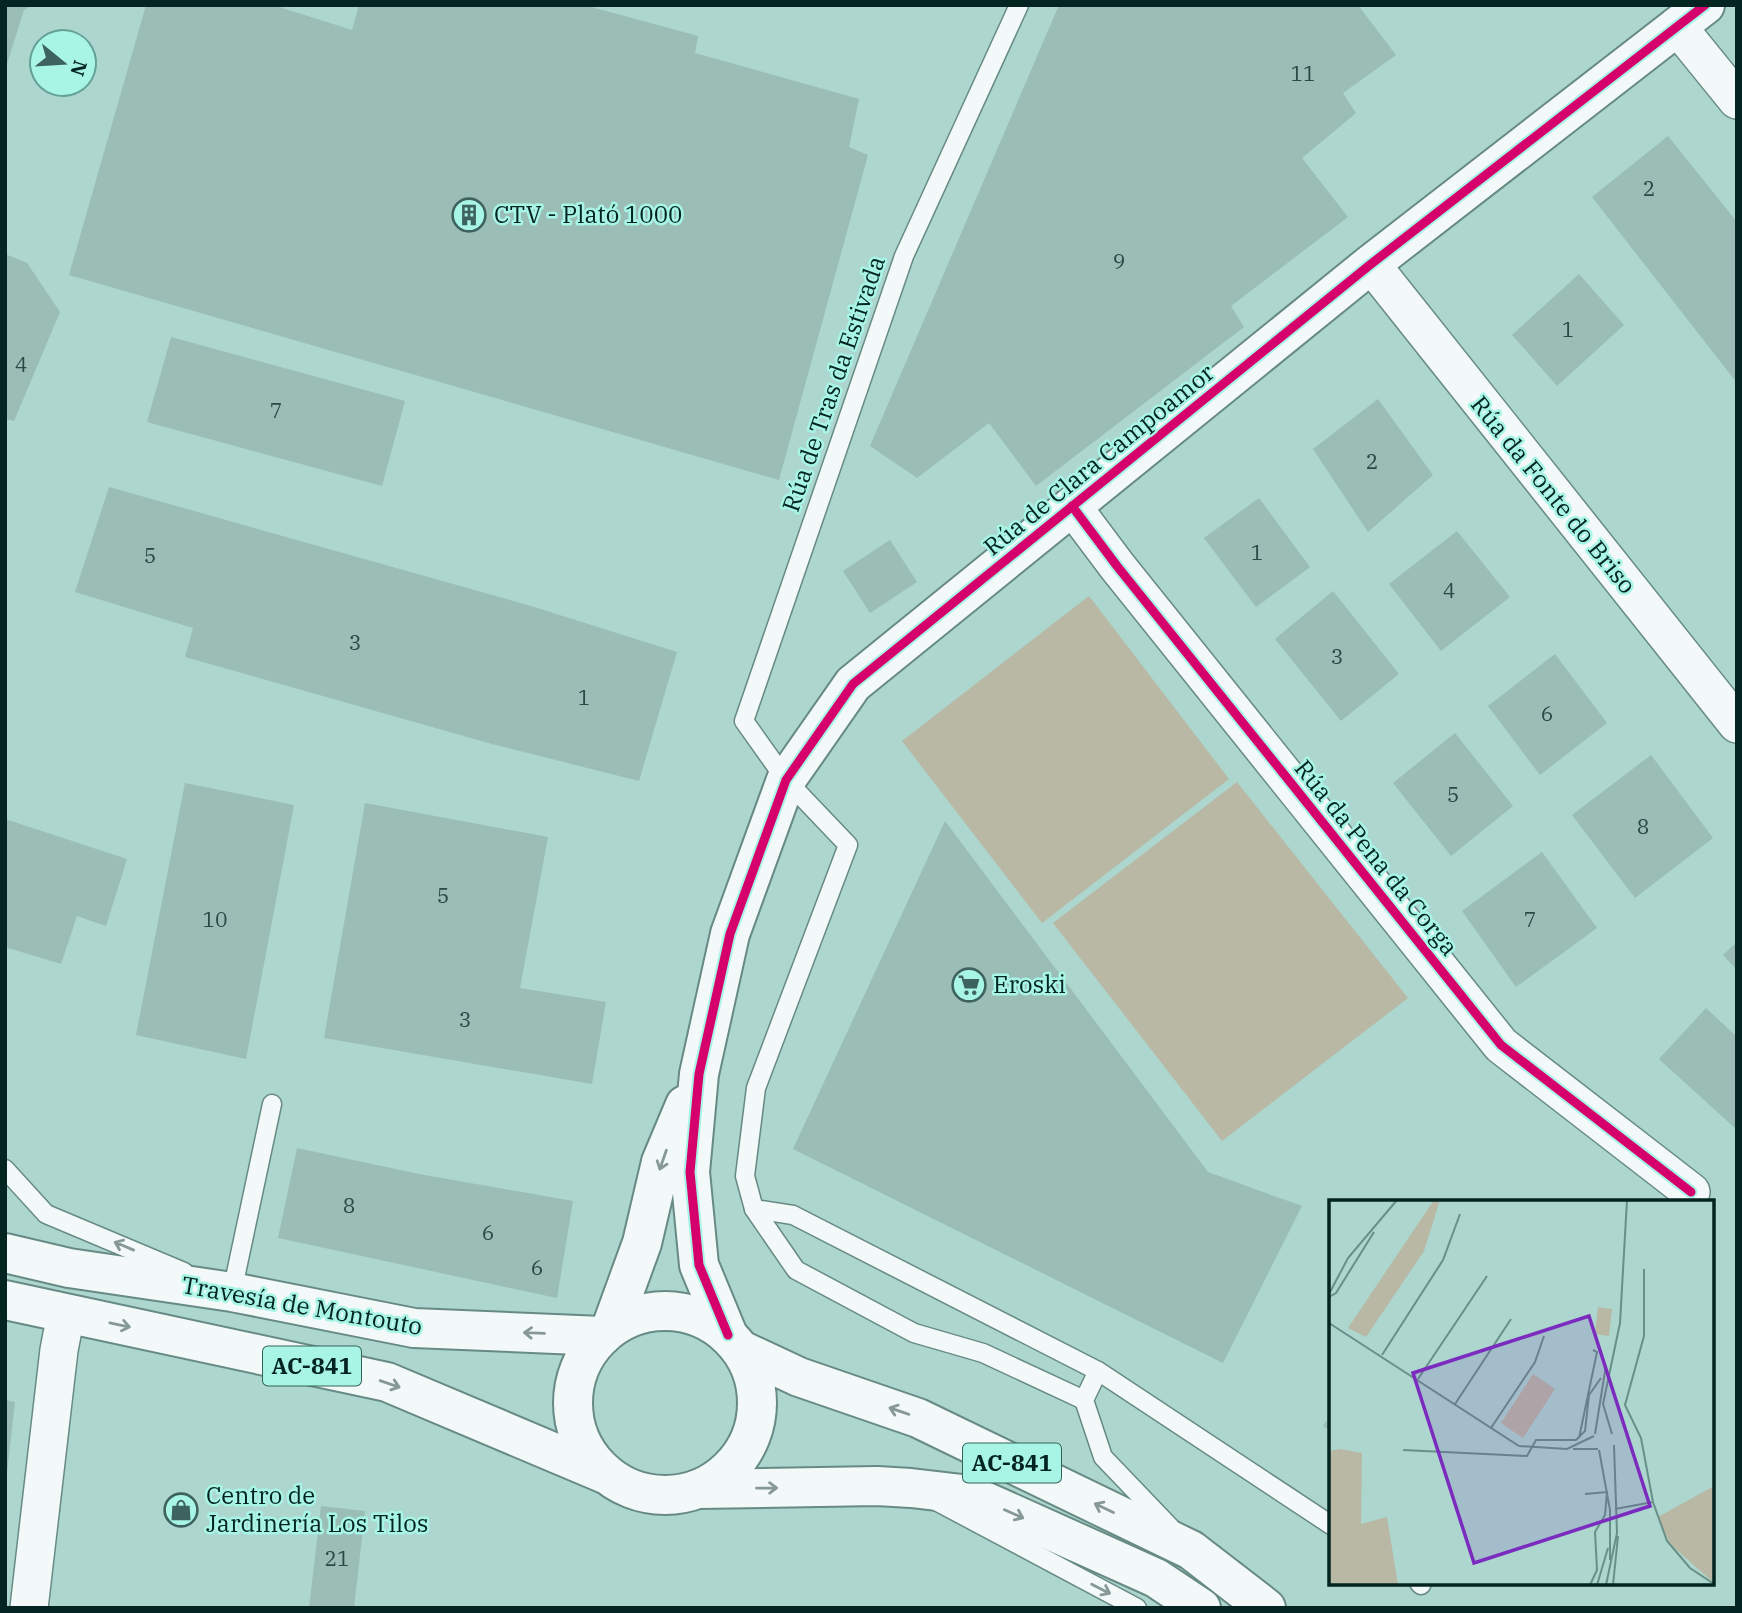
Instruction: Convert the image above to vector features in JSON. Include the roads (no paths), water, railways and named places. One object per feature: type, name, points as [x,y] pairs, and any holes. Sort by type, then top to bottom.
[{"type":"main road","name":"Rúa de Clara Campoamor","points":[[699,1074],[730,934],[786,780],[853,684],[1371,264],[1691,16]]},
{"type":"main road","points":[[606,1332],[642,1243],[661,1162],[699,1074]]},
{"type":"main road","points":[[699,1074],[690,1172],[699,1265],[735,1343]]},
{"type":"main road","name":"Travesía de Montouto","points":[[5,1253],[69,1268],[232,1292],[414,1328],[606,1332],[633,1316],[658,1311],[684,1313],[708,1321],[735,1343],[799,1377],[918,1418],[1191,1550],[1266,1608]]},
{"type":"main road","name":"AC-841","points":[[5,1300],[387,1382],[605,1474],[626,1488],[650,1495],[674,1496],[698,1489],[722,1476],[741,1455],[753,1430],[757,1403],[753,1376],[735,1343]]},
{"type":"main road","name":"AC-841","points":[[605,1474],[588,1455],[577,1432],[573,1406],[576,1380],[585,1356],[606,1332]]},
{"type":"main road","name":"AC-841","points":[[698,1489],[877,1486],[971,1495],[1156,1577],[1201,1608]]},
{"type":"street","points":[[1691,16],[1737,100]]},
{"type":"street","name":"Rúa da Fonte do Briso","points":[[1371,264],[1737,724]]},
{"type":"street","name":"Rúa da Pena da Corga","points":[[1072,506],[1117,566],[1502,1045],[1691,1192]]},
{"type":"street","points":[[5,1239],[69,1268]]},
{"type":"street","points":[[29,1608],[66,1314]]},
{"type":"lane","name":"Rúa de Tras da Estivada","points":[[786,780],[744,721],[904,256],[1019,5]]},
{"type":"lane","points":[[786,780],[848,845],[756,1088],[745,1176],[754,1209],[796,1270],[914,1333],[984,1353],[1084,1400]]},
{"type":"lane","points":[[5,1169],[47,1214],[232,1292],[272,1104]]},
{"type":"lane","points":[[754,1209],[793,1215],[1098,1371],[1329,1524]]},
{"type":"lane","points":[[1098,1371],[1084,1400],[1103,1457],[1191,1550]]},
{"type":"lane","points":[[911,1488],[1137,1608]]},
{"type":"place","name":"CTV - Plató 1000","points":[[469,215]]},
{"type":"place","name":"Eroski","points":[[969,985]]},
{"type":"place","name":"Centro de Jardinería Los Tilos","points":[[181,1510]]}]
